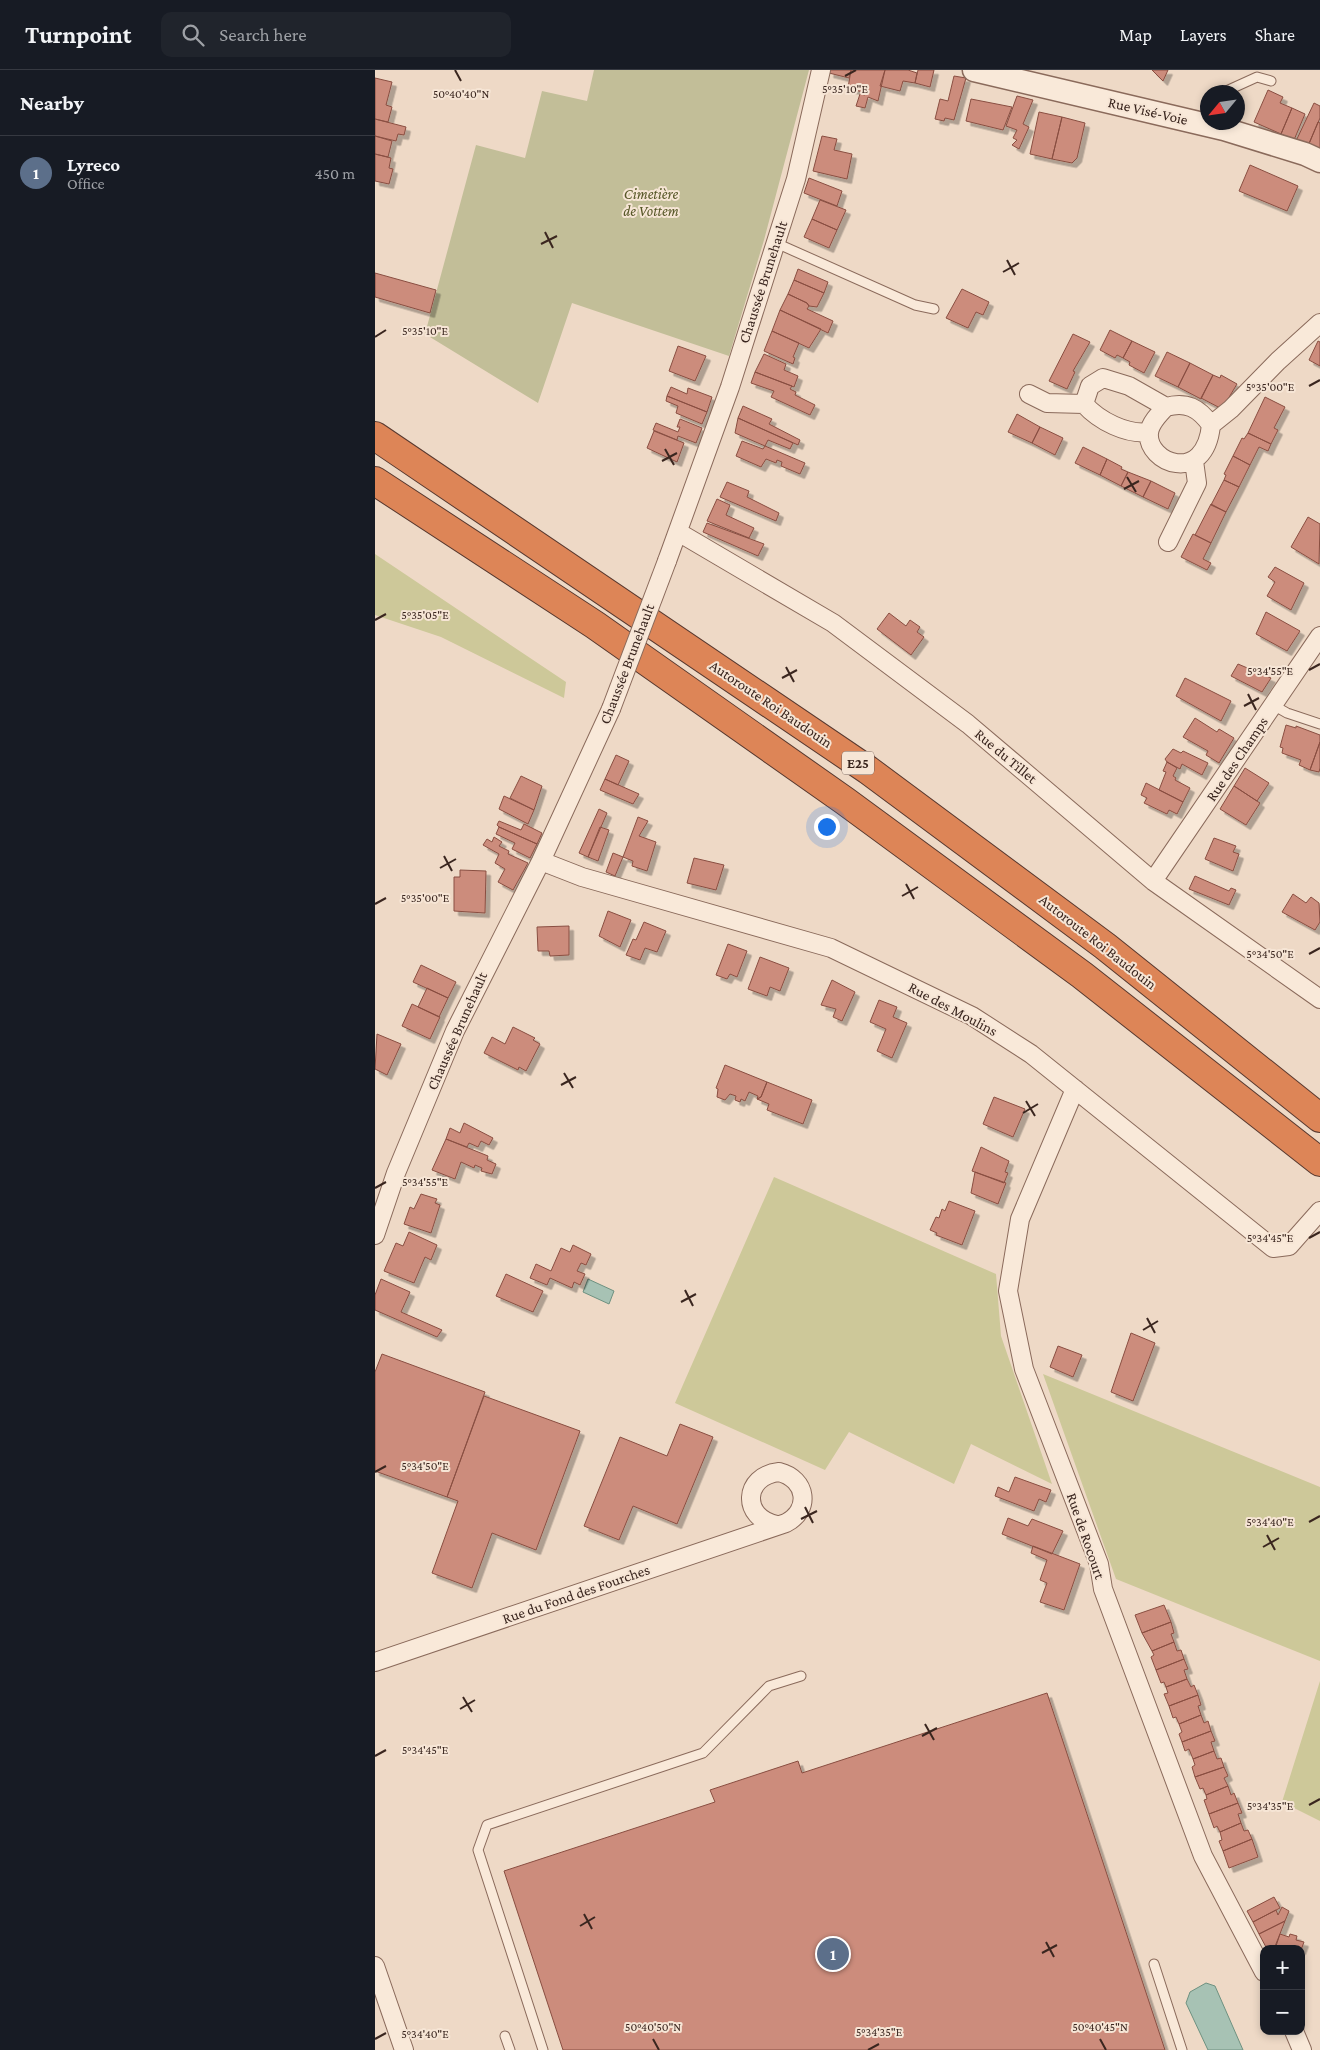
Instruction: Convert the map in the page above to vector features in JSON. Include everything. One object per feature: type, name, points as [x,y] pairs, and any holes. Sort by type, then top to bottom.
[{"type":"highway","name":"Autoroute Roi Baudouin","points":[[375,436],[868,770],[1105,946],[1320,1118]]},
{"type":"highway","name":"E25","points":[[375,481],[595,625],[845,801],[1082,975],[1320,1162]]},
{"type":"street","name":"Chaussée Brunehault","points":[[375,1235],[396,1173],[455,1031],[541,861],[611,709],[730,387],[796,180],[821,70]]},
{"type":"street","name":"Rue Visé-Voie","points":[[974,70],[1200,119]]},
{"type":"street","name":"Rue Visé-Voie","points":[[1234,130],[1320,161]]},
{"type":"street","points":[[1211,424],[1231,410],[1278,361],[1320,323]]},
{"type":"street","points":[[1085,404],[1090,386],[1103,378],[1129,386],[1166,407]]},
{"type":"street","points":[[1029,394],[1047,403],[1085,404]]},
{"type":"street","points":[[1085,404],[1094,416],[1136,434],[1149,432]]},
{"type":"street","points":[[1187,404],[1201,412],[1211,424],[1205,450],[1193,461],[1181,464],[1164,460],[1151,445],[1149,432],[1155,418],[1166,407],[1187,404]]},
{"type":"street","points":[[1168,542],[1197,483],[1193,461]]},
{"type":"street","name":"Rue du Tillet","points":[[678,532],[833,623],[968,724],[1153,881],[1320,999]]},
{"type":"street","name":"Rue des Champs","points":[[1153,881],[1320,636]]},
{"type":"street","name":"Rue des Moulins","points":[[541,861],[582,877],[831,948],[972,1016],[1031,1054],[1273,1248],[1289,1246],[1320,1211]]},
{"type":"street","name":"Rue de Rocourt","points":[[1075,1090],[1019,1220],[1008,1291],[1024,1369],[1099,1564],[1103,1589],[1203,1856],[1260,1964]]},
{"type":"street","name":"Rue du Fond des Fourches","points":[[375,1662],[777,1525]]},
{"type":"street","points":[[375,1966],[404,2050]]},
{"type":"street","points":[[1295,2035],[1302,2050]]},
{"type":"lane","points":[[1239,85],[1257,77],[1271,80]]},
{"type":"lane","points":[[776,243],[915,305],[934,309]]},
{"type":"lane","points":[[1273,704],[1287,713],[1320,724]]},
{"type":"lane","points":[[543,2050],[478,1850],[487,1825],[703,1753],[769,1686],[801,1676]]},
{"type":"lane","points":[[1154,1964],[1182,2050]]},
{"type":"lane","points":[[505,2036],[510,2050]]},
{"type":"shaded area","points":[[375,554],[566,682],[564,698],[441,637],[375,615]]},
{"type":"shaded area","points":[[774,1177],[996,1274],[1001,1336],[1052,1484],[971,1444],[954,1484],[849,1432],[825,1470],[675,1403]]},
{"type":"shaded area","points":[[588,1279],[614,1291],[609,1304],[583,1292]]},
{"type":"shaded area","points":[[1043,1374],[1320,1487],[1320,1661],[1116,1579]]},
{"type":"shaded area","points":[[1320,1681],[1320,1821],[1282,1802]]},
{"type":"shaded area","points":[[1206,1983],[1215,1986],[1243,2050],[1208,2050],[1186,2003],[1190,1992]]},
{"type":"green space","name":"Cimetière de Vottem","points":[[594,70],[809,70],[764,240],[729,356],[572,303],[538,403],[425,334],[476,145],[525,158],[542,91],[587,101]]},
{"type":"building","points":[[830,70],[851,70],[849,78],[829,73]]},
{"type":"building","points":[[851,70],[885,70],[878,101],[868,97],[865,108],[856,106],[860,94],[865,95],[866,93],[848,88]]},
{"type":"building","points":[[885,70],[908,70],[917,73],[915,83],[903,81],[900,91],[880,86]]},
{"type":"building","points":[[918,70],[934,70],[930,87],[915,83]]},
{"type":"building","points":[[1152,70],[1168,70],[1163,81]]},
{"type":"building","points":[[954,76],[966,78],[954,120],[945,118],[944,121],[935,119],[940,99],[948,101]]},
{"type":"building","points":[[375,78],[392,82],[386,105],[392,107],[388,122],[375,119]]},
{"type":"building","points":[[1268,90],[1283,97],[1280,103],[1292,108],[1281,134],[1254,122]]},
{"type":"building","points":[[1017,96],[1033,100],[1023,124],[1029,127],[1019,149],[1012,145],[1017,140],[1013,138],[1017,130],[1006,126]]},
{"type":"building","points":[[971,99],[1012,107],[1003,130],[966,121]]},
{"type":"building","points":[[1314,103],[1320,106],[1320,118],[1308,146],[1296,141]]},
{"type":"building","points":[[1292,108],[1305,114],[1294,140],[1281,134]]},
{"type":"building","points":[[1039,112],[1062,117],[1052,159],[1030,154]]},
{"type":"building","points":[[1062,117],[1085,123],[1077,158],[1072,163],[1052,159]]},
{"type":"building","points":[[375,119],[406,127],[404,135],[398,134],[396,141],[375,136]]},
{"type":"building","points":[[1318,122],[1320,123],[1320,150],[1308,146]]},
{"type":"building","points":[[375,136],[392,141],[388,157],[375,154]]},
{"type":"building","points":[[822,136],[837,139],[834,150],[852,154],[847,179],[813,171]]},
{"type":"building","points":[[375,154],[391,158],[389,168],[393,169],[389,184],[375,181]]},
{"type":"building","points":[[1250,165],[1298,186],[1287,211],[1239,191]]},
{"type":"building","points":[[809,178],[842,191],[837,206],[804,193]]},
{"type":"building","points":[[820,200],[846,210],[837,230],[812,219]]},
{"type":"building","points":[[812,219],[837,230],[829,248],[804,237]]},
{"type":"building","points":[[798,269],[828,282],[824,293],[794,280]]},
{"type":"building","points":[[375,273],[436,290],[430,313],[375,297]]},
{"type":"building","points":[[794,280],[824,293],[817,307],[809,306],[807,303],[788,294]]},
{"type":"building","points":[[962,289],[989,302],[983,315],[976,312],[968,328],[946,318]]},
{"type":"building","points":[[788,294],[807,303],[809,306],[807,309],[833,321],[828,333],[780,310]]},
{"type":"building","points":[[780,310],[821,329],[809,348],[772,331]]},
{"type":"building","points":[[1110,330],[1132,341],[1123,358],[1117,355],[1115,358],[1100,350]]},
{"type":"building","points":[[772,331],[799,343],[793,357],[795,358],[793,364],[764,351]]},
{"type":"building","points":[[1073,334],[1090,342],[1073,371],[1075,372],[1067,389],[1049,381]]},
{"type":"building","points":[[1132,341],[1155,352],[1144,373],[1129,365],[1130,362],[1123,358]]},
{"type":"building","points":[[1318,341],[1320,342],[1320,366],[1309,360]]},
{"type":"building","points":[[678,346],[706,356],[695,381],[669,371]]},
{"type":"building","points":[[1167,352],[1190,363],[1178,387],[1155,376]]},
{"type":"building","points":[[764,354],[786,364],[784,370],[798,376],[794,387],[755,372]]},
{"type":"building","points":[[1190,363],[1213,375],[1201,399],[1178,387]]},
{"type":"building","points":[[755,372],[792,386],[790,389],[796,392],[795,395],[815,405],[810,415],[771,397],[774,391],[751,383]]},
{"type":"building","points":[[1213,375],[1220,378],[1221,375],[1237,384],[1222,409],[1201,398]]},
{"type":"building","points":[[671,387],[687,394],[688,388],[712,397],[707,412],[667,396]]},
{"type":"building","points":[[667,396],[707,412],[702,424],[676,413],[678,406],[666,401]]},
{"type":"building","points":[[1265,397],[1285,407],[1274,428],[1278,430],[1271,444],[1248,433]]},
{"type":"building","points":[[743,406],[772,419],[769,424],[800,440],[798,445],[738,418]]},
{"type":"building","points":[[1017,414],[1040,427],[1032,443],[1008,432]]},
{"type":"building","points":[[738,418],[793,443],[790,449],[768,440],[765,446],[735,433]]},
{"type":"building","points":[[680,419],[702,428],[696,443],[678,436],[677,440],[653,430],[656,423],[678,432],[680,427],[677,427]]},
{"type":"building","points":[[1040,427],[1063,438],[1055,455],[1032,443]]},
{"type":"building","points":[[654,431],[684,443],[677,462],[647,448]]},
{"type":"building","points":[[1248,433],[1271,444],[1268,451],[1259,447],[1250,465],[1233,456],[1242,438],[1244,439]]},
{"type":"building","points":[[742,441],[763,449],[765,446],[805,463],[800,474],[781,466],[782,462],[777,460],[776,463],[766,459],[761,467],[736,456]]},
{"type":"building","points":[[1083,447],[1107,459],[1100,475],[1075,463]]},
{"type":"building","points":[[1233,456],[1250,465],[1239,487],[1224,480],[1226,475],[1224,474]]},
{"type":"building","points":[[1107,459],[1128,472],[1121,486],[1100,475]]},
{"type":"building","points":[[1128,472],[1151,481],[1143,497],[1121,486]]},
{"type":"building","points":[[1224,480],[1239,487],[1226,512],[1211,505]]},
{"type":"building","points":[[1151,481],[1175,493],[1168,509],[1143,497]]},
{"type":"building","points":[[727,482],[749,491],[747,497],[779,513],[776,521],[720,497]]},
{"type":"building","points":[[717,499],[730,505],[726,515],[754,528],[749,538],[707,521]]},
{"type":"building","points":[[1211,504],[1226,512],[1211,543],[1195,535]]},
{"type":"building","points":[[1308,517],[1320,524],[1319,564],[1291,547]]},
{"type":"building","points":[[707,523],[764,544],[758,556],[703,532]]},
{"type":"building","points":[[1193,534],[1211,543],[1203,559],[1211,563],[1207,570],[1181,557]]},
{"type":"building","points":[[1275,567],[1304,583],[1291,610],[1267,596],[1275,582],[1268,577]]},
{"type":"building","points":[[1266,612],[1300,631],[1287,651],[1256,634]]},
{"type":"building","points":[[889,613],[906,626],[910,620],[920,627],[917,632],[924,637],[911,655],[877,629]]},
{"type":"building","points":[[1238,664],[1271,678],[1262,692],[1231,676]]},
{"type":"building","points":[[1185,678],[1231,701],[1221,721],[1176,696]]},
{"type":"building","points":[[1195,718],[1217,732],[1219,729],[1234,738],[1219,763],[1206,755],[1208,751],[1183,737]]},
{"type":"building","points":[[1286,725],[1296,728],[1296,726],[1320,735],[1320,742],[1310,770],[1299,765],[1301,760],[1282,753],[1283,748],[1280,747]]},
{"type":"building","points":[[1320,742],[1320,768],[1319,772],[1310,770]]},
{"type":"building","points":[[1173,749],[1181,753],[1183,751],[1208,763],[1202,775],[1182,764],[1180,769],[1167,762],[1165,759]]},
{"type":"building","points":[[616,755],[629,761],[618,785],[605,779]]},
{"type":"building","points":[[1167,762],[1177,768],[1173,776],[1176,778],[1175,780],[1190,788],[1183,802],[1159,790],[1166,772],[1163,771]]},
{"type":"building","points":[[1245,768],[1269,783],[1257,801],[1234,786]]},
{"type":"building","points":[[521,776],[542,786],[534,810],[510,798]]},
{"type":"building","points":[[605,779],[639,794],[633,804],[600,790]]},
{"type":"building","points":[[1146,783],[1183,802],[1177,814],[1169,810],[1167,814],[1144,803],[1147,798],[1141,795]]},
{"type":"building","points":[[1234,786],[1260,803],[1246,825],[1220,809]]},
{"type":"building","points":[[504,796],[534,810],[528,824],[499,809]]},
{"type":"building","points":[[599,809],[607,813],[588,857],[579,853]]},
{"type":"building","points":[[638,817],[648,821],[639,836],[656,842],[647,871],[632,866],[633,861],[623,857]]},
{"type":"building","points":[[499,821],[521,830],[524,824],[542,833],[537,844],[499,827],[497,825]]},
{"type":"building","points":[[499,827],[537,844],[530,858],[512,849],[515,843],[496,834]]},
{"type":"building","points":[[600,827],[609,830],[598,861],[588,857]]},
{"type":"building","points":[[494,837],[502,842],[499,846],[509,851],[508,854],[528,863],[513,890],[498,882],[505,869],[495,863],[499,854],[483,845],[487,839],[492,842]]},
{"type":"building","points":[[1214,838],[1236,846],[1233,852],[1239,854],[1233,871],[1205,859]]},
{"type":"building","points":[[613,853],[623,857],[615,876],[606,872]]},
{"type":"building","points":[[694,858],[724,865],[716,890],[687,883]]},
{"type":"building","points":[[460,870],[486,871],[485,913],[454,911],[454,877],[460,877]]},
{"type":"building","points":[[1195,876],[1229,891],[1231,888],[1236,890],[1229,905],[1189,889]]},
{"type":"building","points":[[1293,894],[1306,903],[1311,897],[1319,903],[1320,922],[1315,930],[1282,912]]},
{"type":"building","points":[[608,911],[631,920],[620,947],[599,936]]},
{"type":"building","points":[[644,922],[666,931],[657,952],[645,948],[640,960],[626,955],[633,939],[636,940]]},
{"type":"building","points":[[569,926],[569,955],[550,956],[549,951],[538,951],[537,927]]},
{"type":"building","points":[[728,944],[747,951],[737,977],[730,974],[727,979],[716,975]]},
{"type":"building","points":[[760,957],[789,968],[780,991],[770,987],[767,996],[748,989]]},
{"type":"building","points":[[421,965],[456,982],[448,998],[413,982]]},
{"type":"building","points":[[832,980],[855,992],[842,1021],[833,1017],[836,1009],[821,1005]]},
{"type":"building","points":[[427,988],[448,998],[439,1017],[418,1007]]},
{"type":"building","points":[[879,1000],[897,1007],[893,1017],[907,1023],[892,1058],[877,1051],[886,1029],[870,1022]]},
{"type":"building","points":[[412,1004],[440,1017],[430,1039],[402,1026]]},
{"type":"building","points":[[513,1027],[535,1038],[533,1040],[540,1044],[526,1071],[519,1067],[518,1070],[484,1053],[492,1037],[505,1044]]},
{"type":"building","points":[[377,1034],[401,1044],[387,1075],[375,1069]]},
{"type":"building","points":[[725,1065],[767,1082],[761,1097],[757,1099],[758,1096],[749,1092],[745,1101],[741,1099],[740,1102],[735,1100],[736,1096],[730,1094],[725,1100],[717,1097],[718,1089],[716,1088]]},
{"type":"building","points":[[767,1082],[812,1100],[803,1124],[767,1110],[769,1104],[757,1099],[761,1097]]},
{"type":"building","points":[[994,1097],[1025,1109],[1013,1137],[983,1124]]},
{"type":"building","points":[[464,1123],[493,1138],[489,1145],[481,1141],[478,1147],[469,1143],[467,1147],[446,1139],[450,1128],[460,1133]]},
{"type":"building","points":[[446,1139],[488,1156],[487,1160],[496,1164],[492,1174],[481,1171],[482,1168],[475,1165],[474,1168],[461,1162],[455,1179],[432,1170]]},
{"type":"building","points":[[981,1147],[1009,1161],[1005,1172],[1008,1173],[1004,1183],[972,1171]]},
{"type":"building","points":[[975,1172],[1006,1183],[998,1204],[971,1193]]},
{"type":"building","points":[[421,1194],[437,1199],[435,1203],[440,1205],[431,1233],[404,1224],[410,1207],[414,1209]]},
{"type":"building","points":[[949,1201],[975,1211],[962,1245],[936,1235],[937,1233],[930,1230],[936,1217],[939,1218],[942,1209],[945,1211]]},
{"type":"building","points":[[409,1232],[437,1245],[431,1260],[425,1257],[414,1283],[384,1271],[396,1243],[403,1246]]},
{"type":"building","points":[[573,1245],[591,1254],[586,1265],[581,1263],[577,1271],[585,1274],[580,1285],[574,1282],[572,1288],[550,1278],[547,1285],[530,1278],[536,1264],[551,1271],[561,1248],[570,1252]]},
{"type":"building","points":[[506,1274],[543,1291],[533,1312],[496,1296]]},
{"type":"building","points":[[381,1279],[410,1292],[401,1312],[442,1330],[437,1337],[375,1310],[375,1295]]},
{"type":"building","points":[[1131,1333],[1155,1343],[1133,1401],[1111,1392]]},
{"type":"building","points":[[1058,1346],[1082,1355],[1073,1377],[1050,1367]]},
{"type":"building","points":[[382,1354],[485,1392],[447,1497],[375,1471],[375,1372]]},
{"type":"building","points":[[484,1396],[580,1431],[536,1550],[492,1533],[472,1588],[432,1573],[458,1501],[447,1497]]},
{"type":"building","points":[[680,1424],[713,1437],[677,1524],[633,1506],[619,1540],[584,1526],[620,1437],[667,1456]]},
{"type":"building","points":[[1015,1477],[1051,1490],[1046,1502],[1039,1499],[1034,1511],[995,1496],[998,1487],[1009,1492]]},
{"type":"building","points":[[1008,1518],[1028,1526],[1032,1519],[1063,1531],[1052,1554],[1002,1534]]},
{"type":"building","points":[[1033,1546],[1080,1564],[1064,1610],[1040,1602],[1047,1583],[1040,1580],[1047,1560],[1031,1553]]},
{"type":"building","points":[[1164,1605],[1171,1622],[1142,1633],[1135,1615]]},
{"type":"building","points":[[1171,1622],[1174,1633],[1171,1634],[1174,1642],[1152,1651],[1142,1633]]},
{"type":"building","points":[[1174,1642],[1177,1651],[1181,1650],[1184,1659],[1156,1670],[1151,1657],[1154,1655],[1152,1651]]},
{"type":"building","points":[[1184,1659],[1188,1669],[1184,1670],[1187,1679],[1166,1687],[1164,1682],[1161,1683],[1156,1670]]},
{"type":"building","points":[[1187,1679],[1191,1687],[1194,1685],[1198,1695],[1169,1706],[1164,1694],[1168,1693],[1166,1687]]},
{"type":"building","points":[[1047,1693],[1165,2050],[563,2050],[504,1871],[715,1802],[710,1790],[798,1761],[802,1773]]},
{"type":"building","points":[[1198,1695],[1201,1705],[1198,1706],[1201,1715],[1179,1724],[1176,1717],[1173,1718],[1169,1706]]},
{"type":"building","points":[[1201,1715],[1204,1723],[1208,1721],[1211,1731],[1182,1742],[1179,1734],[1182,1732],[1179,1724]]},
{"type":"building","points":[[1211,1731],[1215,1741],[1211,1742],[1214,1751],[1193,1759],[1189,1749],[1185,1751],[1182,1742]]},
{"type":"building","points":[[1214,1751],[1217,1759],[1221,1758],[1224,1767],[1195,1777],[1192,1767],[1195,1765],[1193,1759]]},
{"type":"building","points":[[1224,1767],[1228,1776],[1224,1778],[1228,1786],[1206,1795],[1203,1788],[1200,1789],[1195,1777]]},
{"type":"building","points":[[1228,1786],[1231,1795],[1234,1793],[1238,1803],[1209,1814],[1204,1800],[1207,1799],[1206,1795]]},
{"type":"building","points":[[1238,1803],[1242,1813],[1238,1814],[1241,1823],[1220,1832],[1217,1826],[1214,1828],[1209,1814]]},
{"type":"building","points":[[1241,1823],[1244,1831],[1248,1830],[1252,1839],[1223,1851],[1219,1841],[1222,1840],[1220,1832]]},
{"type":"building","points":[[1252,1839],[1258,1857],[1229,1868],[1223,1851]]},
{"type":"building","points":[[1274,1897],[1280,1908],[1253,1922],[1247,1911]]},
{"type":"building","points":[[1282,1907],[1289,1911],[1285,1921],[1259,1934],[1253,1922],[1276,1910],[1278,1915]]},
{"type":"building","points":[[1285,1921],[1276,1945],[1265,1945],[1259,1934]]},
{"type":"building","points":[[1280,1934],[1289,1937],[1290,1934],[1297,1936],[1296,1940],[1304,1942],[1303,1945],[1276,1945]]},
{"type":"place","name":"Lyreco","points":[[833,1954]]}]
